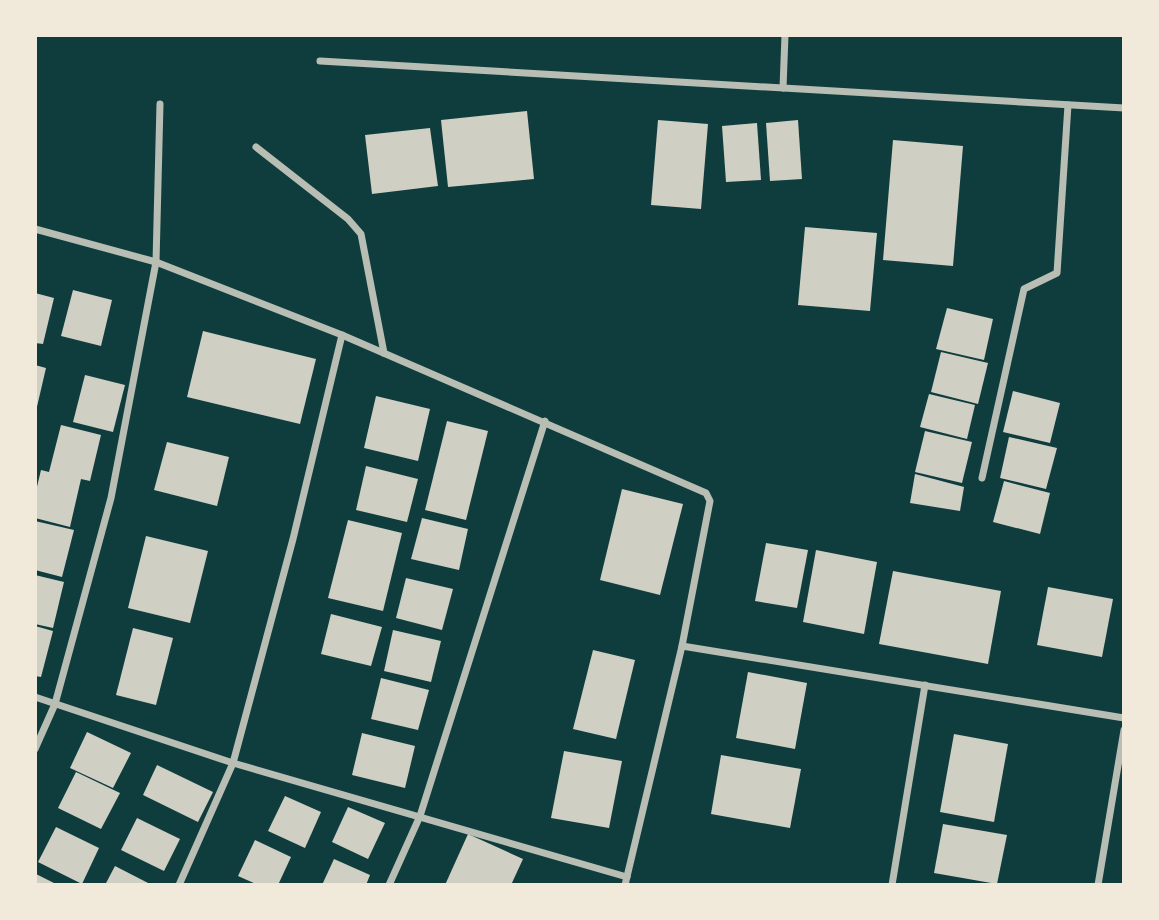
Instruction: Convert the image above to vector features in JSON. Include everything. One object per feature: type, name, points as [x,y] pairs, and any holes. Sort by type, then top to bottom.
[{"type":"street","points":[[783,88],[785,35]]},
{"type":"street","points":[[320,61],[1124,108]]},
{"type":"street","points":[[35,749],[55,704],[111,498],[156,262],[160,104]]},
{"type":"street","points":[[982,478],[1024,289],[1057,273],[1068,105]]},
{"type":"street","points":[[256,147],[348,219],[361,234],[384,353]]},
{"type":"street","points":[[35,229],[156,262],[342,335],[699,488],[710,501],[682,646],[626,881],[420,816],[233,763],[35,697]]},
{"type":"street","points":[[179,885],[233,763],[293,539],[342,335]]},
{"type":"street","points":[[389,885],[420,816],[545,421]]},
{"type":"street","points":[[682,646],[1124,718]]},
{"type":"street","points":[[892,885],[925,685]]},
{"type":"street","points":[[1098,885],[1124,730]]},
{"type":"building","points":[[527,111],[534,179],[448,187],[441,120]]},
{"type":"building","points":[[658,120],[708,124],[701,209],[651,205]]},
{"type":"building","points":[[798,120],[802,179],[770,181],[766,123]]},
{"type":"building","points":[[757,123],[761,180],[726,182],[722,126]]},
{"type":"building","points":[[430,128],[438,186],[372,194],[365,135]]},
{"type":"building","points":[[893,140],[963,146],[953,266],[883,260]]},
{"type":"building","points":[[805,227],[877,233],[870,311],[798,305]]},
{"type":"building","points":[[73,290],[112,300],[101,346],[61,336]]},
{"type":"building","points":[[35,293],[54,298],[43,344],[35,343]]},
{"type":"building","points":[[947,308],[993,319],[984,360],[936,349]]},
{"type":"building","points":[[203,331],[316,359],[300,424],[187,397]]},
{"type":"building","points":[[941,352],[988,363],[978,404],[931,392]]},
{"type":"building","points":[[35,365],[46,368],[36,411],[35,411]]},
{"type":"building","points":[[85,375],[125,385],[113,432],[73,422]]},
{"type":"building","points":[[1013,391],[1060,403],[1050,443],[1003,432]]},
{"type":"building","points":[[929,394],[975,405],[967,439],[920,427]]},
{"type":"building","points":[[376,396],[430,409],[418,461],[364,448]]},
{"type":"building","points":[[447,421],[488,431],[466,520],[425,510]]},
{"type":"building","points":[[61,425],[101,435],[90,481],[81,479],[70,527],[35,518],[35,495],[41,470],[49,472]]},
{"type":"building","points":[[925,431],[972,442],[962,483],[915,472]]},
{"type":"building","points":[[1009,437],[1057,448],[1046,489],[1000,478]]},
{"type":"building","points":[[167,442],[229,457],[217,506],[154,490]]},
{"type":"building","points":[[366,466],[418,479],[407,522],[356,510]]},
{"type":"building","points":[[915,474],[964,487],[960,511],[910,503]]},
{"type":"building","points":[[1004,481],[1050,493],[1040,534],[993,522]]},
{"type":"building","points":[[622,489],[683,504],[660,595],[600,580]]},
{"type":"building","points":[[422,518],[468,529],[459,570],[411,559]]},
{"type":"building","points":[[348,520],[402,533],[383,611],[328,598]]},
{"type":"building","points":[[35,521],[74,530],[62,577],[35,570]]},
{"type":"building","points":[[146,536],[208,551],[190,623],[128,608]]},
{"type":"building","points":[[766,543],[808,550],[797,608],[755,601]]},
{"type":"building","points":[[816,550],[877,562],[864,634],[803,622]]},
{"type":"building","points":[[893,571],[1001,591],[988,664],[879,644]]},
{"type":"building","points":[[35,575],[64,582],[53,628],[35,624]]},
{"type":"building","points":[[406,578],[453,589],[442,630],[396,618]]},
{"type":"building","points":[[1048,587],[1113,599],[1102,657],[1037,645]]},
{"type":"building","points":[[331,614],[382,627],[371,666],[321,654]]},
{"type":"building","points":[[35,626],[53,631],[41,677],[35,676]]},
{"type":"building","points":[[133,628],[173,638],[156,705],[116,695]]},
{"type":"building","points":[[393,630],[441,641],[431,682],[384,671]]},
{"type":"building","points":[[593,650],[635,660],[616,739],[573,729]]},
{"type":"building","points":[[748,672],[807,683],[795,749],[736,738]]},
{"type":"building","points":[[381,678],[429,690],[418,730],[371,719]]},
{"type":"building","points":[[87,732],[131,753],[113,788],[70,768]]},
{"type":"building","points":[[362,733],[415,746],[405,788],[352,775]]},
{"type":"building","points":[[954,734],[1008,744],[994,822],[940,812]]},
{"type":"building","points":[[564,751],[622,761],[609,828],[551,818]]},
{"type":"building","points":[[721,755],[801,769],[790,828],[711,814]]},
{"type":"building","points":[[157,765],[213,792],[198,822],[143,795]]},
{"type":"building","points":[[76,772],[120,793],[101,829],[58,808]]},
{"type":"building","points":[[285,796],[321,812],[305,848],[268,831]]},
{"type":"building","points":[[348,807],[385,823],[368,859],[332,842]]},
{"type":"building","points":[[137,818],[180,839],[164,871],[121,850]]},
{"type":"building","points":[[943,824],[1007,835],[997,884],[934,873]]},
{"type":"building","points":[[56,827],[99,848],[82,884],[38,862]]},
{"type":"building","points":[[468,834],[523,859],[511,885],[445,885]]},
{"type":"building","points":[[255,840],[291,857],[278,885],[258,885],[238,876]]},
{"type":"building","points":[[334,859],[370,875],[366,885],[322,885]]},
{"type":"building","points":[[115,866],[152,885],[105,885]]},
{"type":"building","points":[[36,874],[58,885],[35,885]]}]
